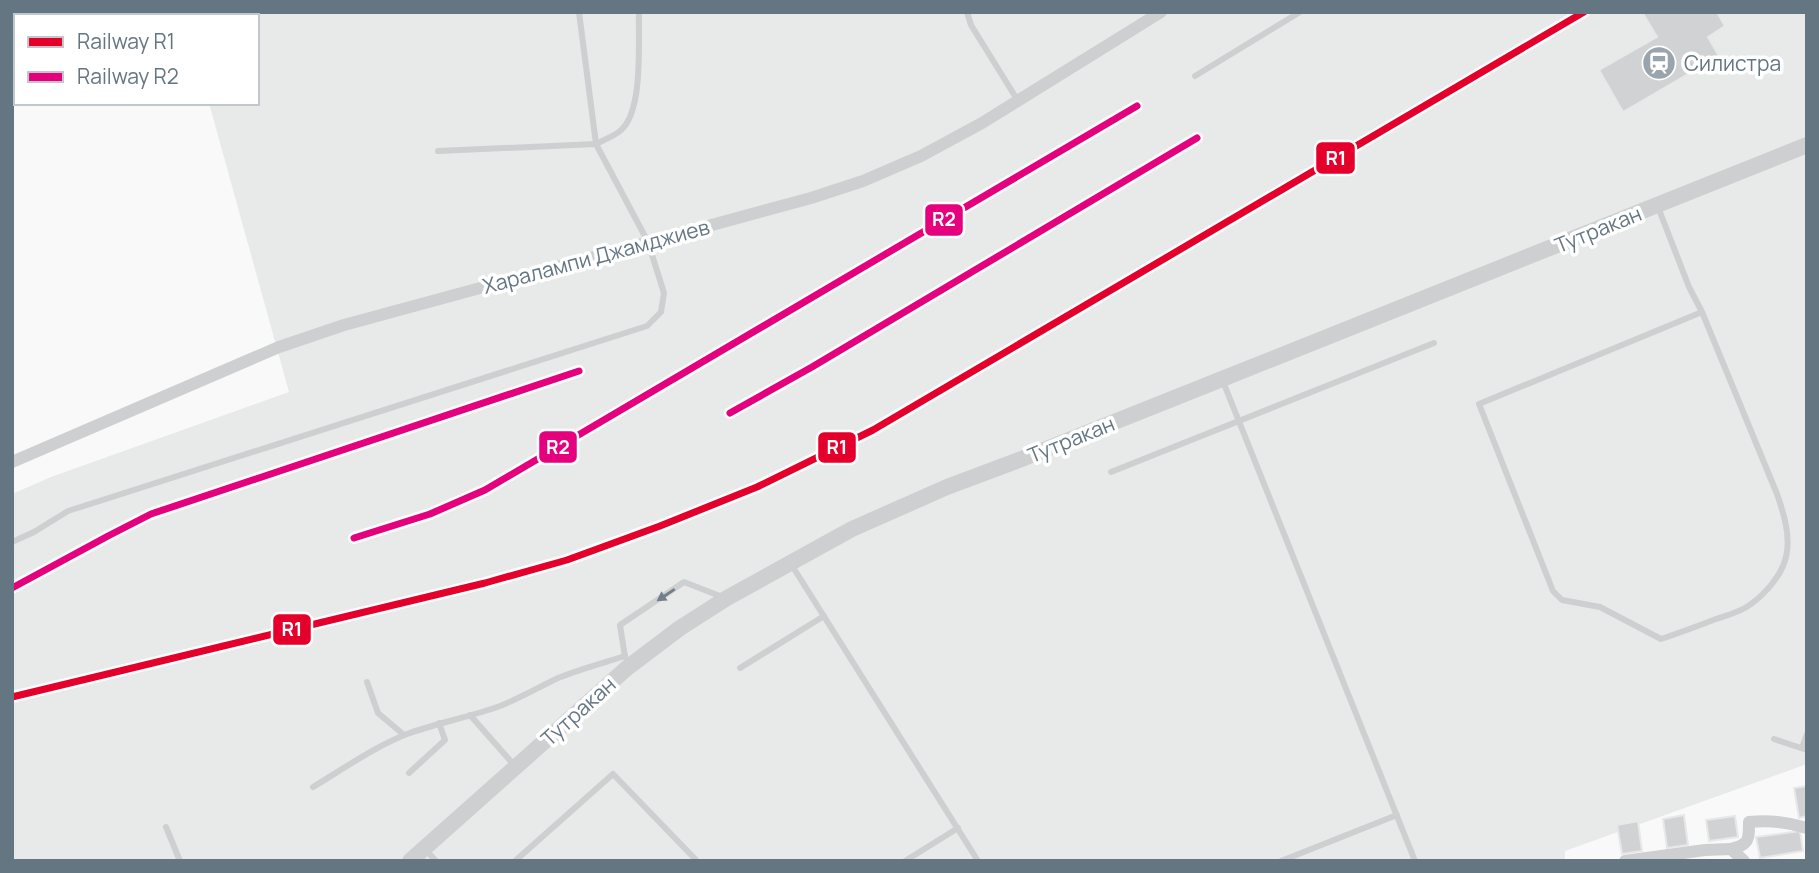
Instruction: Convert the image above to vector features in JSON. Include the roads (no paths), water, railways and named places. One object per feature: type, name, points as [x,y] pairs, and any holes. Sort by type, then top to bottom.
[{"type":"street","name":"Харалампи Джамджиев","points":[[12,462],[279,347],[344,325],[811,198],[863,181],[920,156],[982,123],[1161,12]]},
{"type":"street","name":"Тутракан","points":[[410,861],[571,719],[626,662],[727,598],[852,529],[947,486],[1032,455],[1807,145]]},
{"type":"street","points":[[1625,861],[1731,849],[1744,845],[1749,838],[1749,822],[1791,823],[1807,828]]},
{"type":"street","points":[[1731,849],[1744,861]]},
{"type":"lane","points":[[12,542],[68,511],[647,326],[661,312],[664,293],[648,242],[596,144],[579,12]]},
{"type":"lane","points":[[438,151],[596,144],[622,130],[633,112],[637,93],[639,12]]},
{"type":"lane","points":[[967,12],[971,25],[1018,101]]},
{"type":"lane","points":[[1195,76],[1300,12]]},
{"type":"lane","points":[[1658,205],[1689,287],[1702,312],[1777,494],[1787,538],[1786,557],[1780,572],[1750,605],[1661,639],[1600,607],[1562,600],[1553,591],[1479,404],[1702,312]]},
{"type":"lane","points":[[1111,472],[1434,342]]},
{"type":"lane","points":[[1222,379],[1415,861]]},
{"type":"lane","points":[[791,564],[978,861]]},
{"type":"lane","points":[[313,787],[404,735],[514,700],[581,669],[626,662],[620,625],[684,582],[727,598]]},
{"type":"lane","points":[[740,668],[824,616]]},
{"type":"lane","points":[[368,682],[378,713],[404,735]]},
{"type":"lane","points":[[470,715],[515,766]]},
{"type":"lane","points":[[409,773],[445,740],[439,723]]},
{"type":"lane","points":[[1774,739],[1804,749],[1807,734]]},
{"type":"lane","points":[[515,861],[613,774],[697,861]]},
{"type":"lane","points":[[1281,861],[1397,815]]},
{"type":"lane","points":[[166,827],[180,861]]},
{"type":"lane","points":[[905,861],[958,828]]},
{"type":"lane","points":[[424,847],[436,861]]},
{"type":"rail line","name":"R1","points":[[12,697],[485,583],[567,560],[757,487],[873,430],[1584,12]]},
{"type":"rail line","name":"R2","points":[[354,538],[430,514],[485,490],[1137,106]]},
{"type":"rail line","name":"R2","points":[[730,413],[1197,138]]},
{"type":"rail line","name":"R2","points":[[12,588],[151,514],[579,371]]},
{"type":"place","name":"Силистра","points":[[1659,63]]}]
